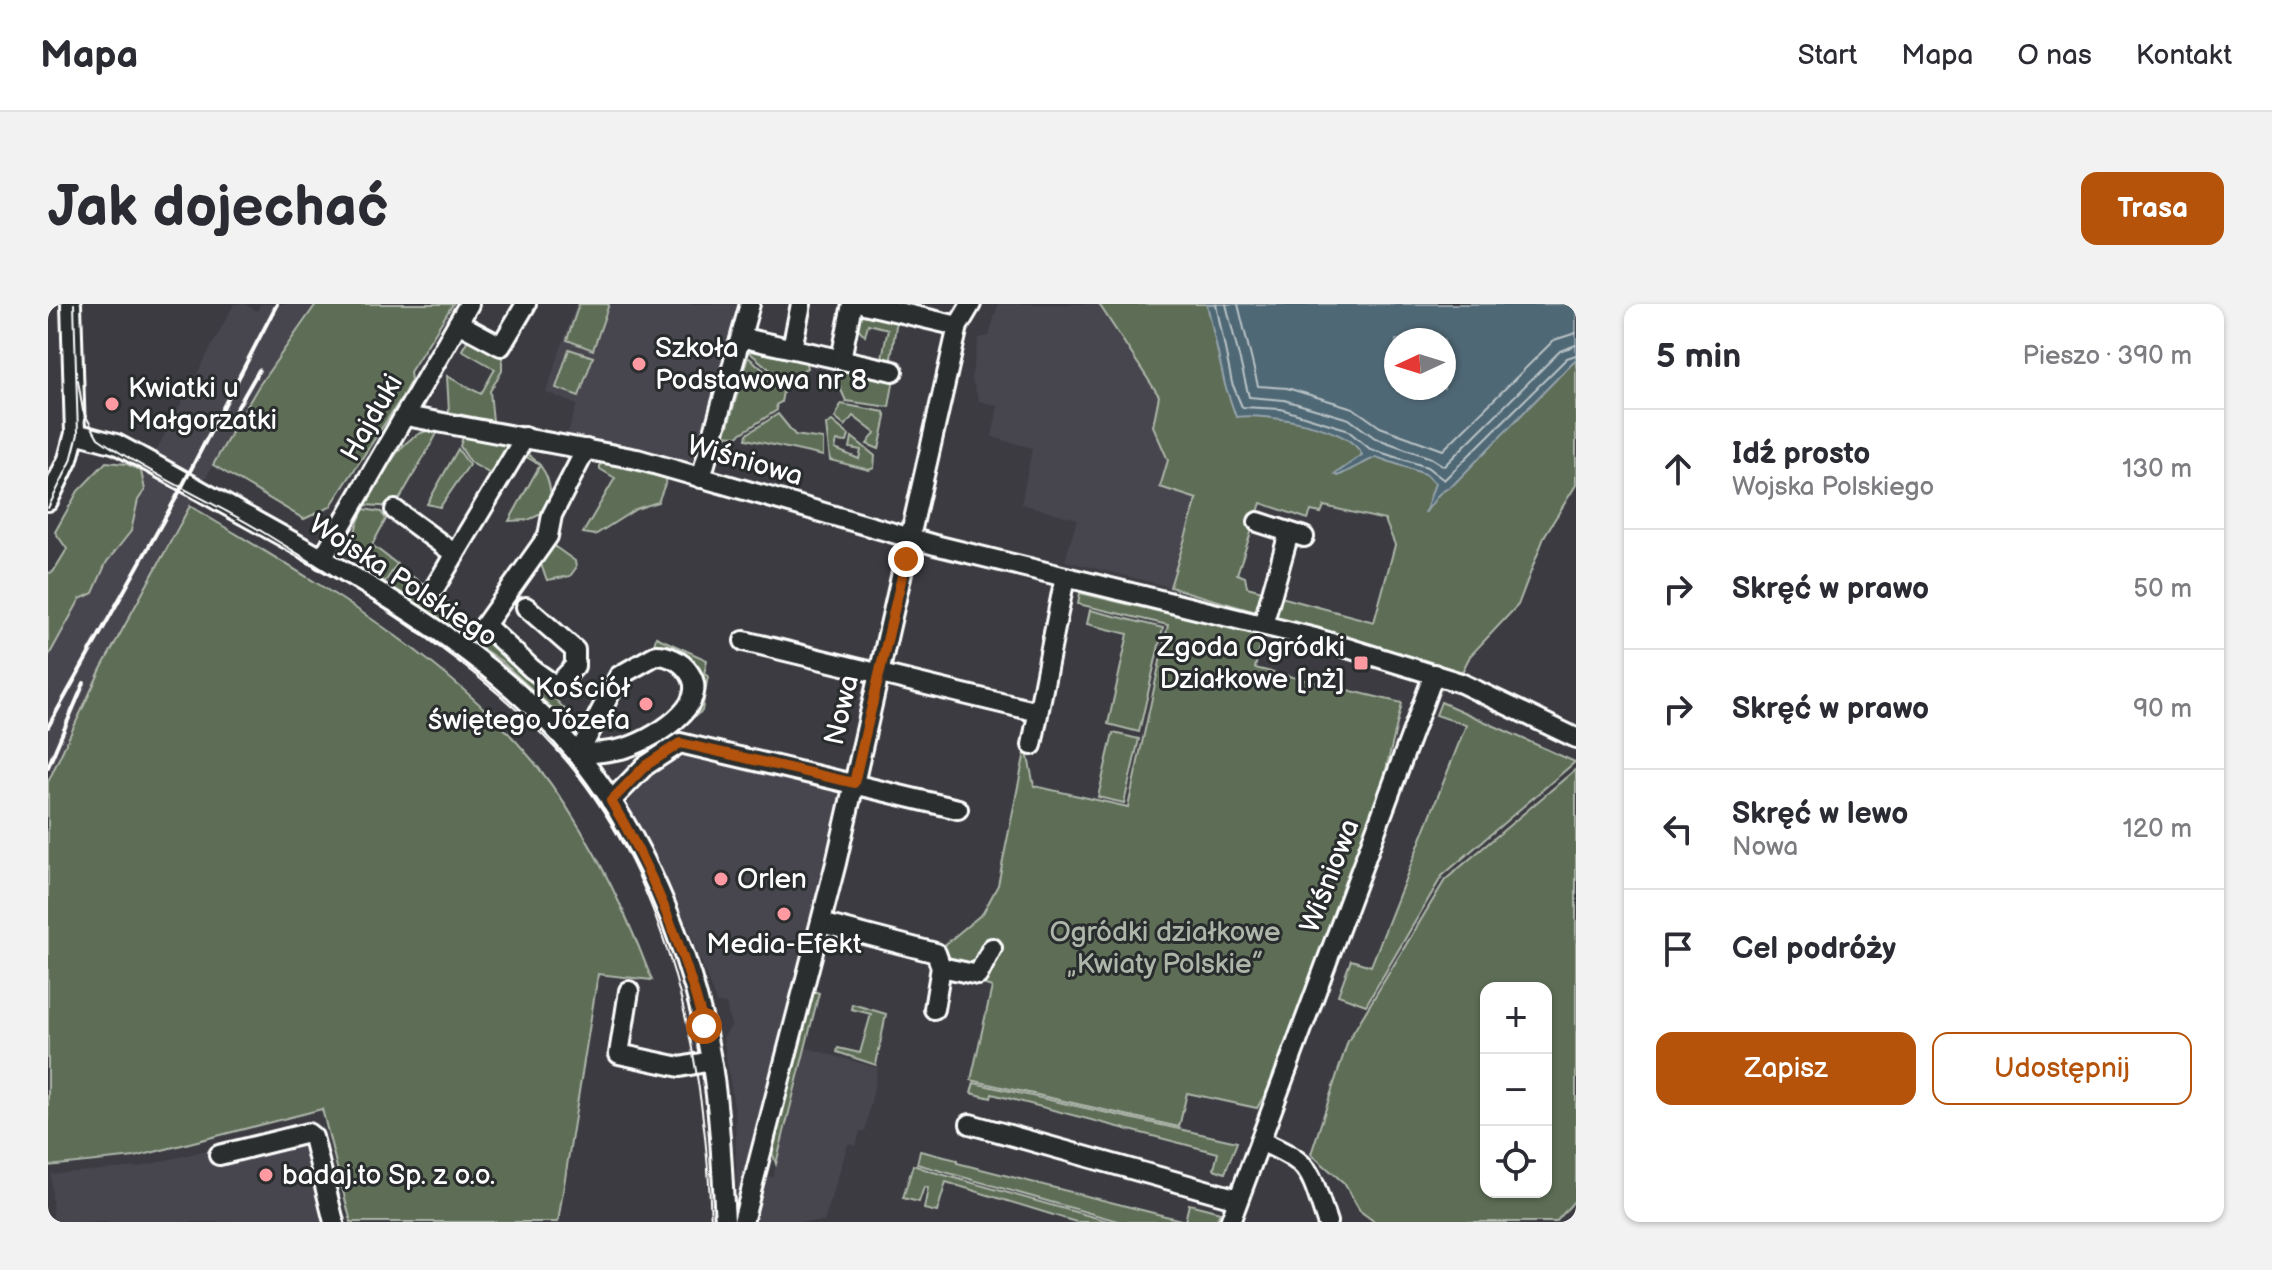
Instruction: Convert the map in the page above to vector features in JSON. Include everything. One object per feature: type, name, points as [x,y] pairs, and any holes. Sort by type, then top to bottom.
[{"type":"street","points":[[48,501],[68,459],[75,433],[71,304]]},
{"type":"street","name":"Hajduki","points":[[322,559],[469,304]]},
{"type":"street","points":[[458,323],[501,346],[526,304]]},
{"type":"street","points":[[701,478],[750,304]]},
{"type":"street","points":[[792,348],[801,304]]},
{"type":"street","points":[[841,359],[852,304]]},
{"type":"street","points":[[864,304],[907,309],[958,326]]},
{"type":"street","name":"Nowa","points":[[743,1222],[821,923],[958,326],[971,304]]},
{"type":"street","points":[[744,338],[893,371]]},
{"type":"street","name":"Wiśniowa","points":[[406,416],[586,449],[701,478],[910,538],[1263,625],[1434,674],[1478,690],[1576,738]]},
{"type":"street","name":"Wojska Polskiego","points":[[75,433],[116,444],[322,559],[479,662],[534,708],[578,755],[611,801],[648,870],[682,952],[711,1061],[725,1222]]},
{"type":"street","points":[[434,589],[525,437]]},
{"type":"street","points":[[526,607],[575,650],[575,666],[556,686],[532,669],[485,625],[547,538],[552,515],[586,449]]},
{"type":"street","points":[[395,510],[455,554]]},
{"type":"street","points":[[1258,522],[1296,535],[1263,625]]},
{"type":"street","points":[[1032,745],[1065,577]]},
{"type":"street","points":[[744,641],[1030,710]]},
{"type":"street","points":[[656,655],[671,658],[688,670],[695,698],[684,713],[660,730],[624,748],[578,755],[619,676],[656,655]]},
{"type":"street","name":"Wiśniowa","points":[[1230,1222],[1434,674]]},
{"type":"street","points":[[611,801],[648,764],[680,743],[958,809]]},
{"type":"street","points":[[624,748],[635,751],[648,764]]},
{"type":"street","points":[[821,923],[936,953],[941,967],[934,1009]]},
{"type":"street","points":[[941,967],[978,975],[992,948]]},
{"type":"street","points":[[629,991],[619,1054],[680,1067],[711,1061]]},
{"type":"street","points":[[970,1124],[1238,1199]]},
{"type":"street","points":[[219,1155],[308,1133],[313,1137],[334,1222]]},
{"type":"street","points":[[1260,1141],[1295,1156],[1304,1165],[1327,1222]]},
{"type":"shaded area","points":[[234,304],[245,304],[257,311],[260,304],[314,304],[258,387],[199,490],[101,669],[53,772],[48,770],[48,654]]},
{"type":"shaded area","name":"Szkoła Podstawowa nr 8","points":[[576,304],[743,304],[693,461],[688,465],[567,434],[577,405],[546,392]]},
{"type":"shaded area","points":[[998,304],[1099,304],[1159,397],[1153,426],[1168,460],[1197,499],[1170,587],[1065,561],[1077,519],[1021,504],[1032,448],[992,437],[998,406],[979,401],[971,378],[979,338],[989,336]]},
{"type":"shaded area","points":[[678,748],[850,786],[737,1212],[735,1114],[723,1038],[731,1026],[726,1004],[716,1003],[688,926],[628,805],[633,795],[631,787]]},
{"type":"shaded area","points":[[804,1047],[878,1068],[865,1132],[860,1131],[856,1146],[848,1144],[824,1222],[752,1222],[765,1176],[773,1177]]},
{"type":"shaded area","points":[[317,1122],[343,1222],[53,1222],[51,1174],[139,1167]]},
{"type":"green space","points":[[316,304],[453,304],[410,372],[411,380],[402,397],[330,507],[304,519],[213,465],[258,387]]},
{"type":"green space","points":[[579,304],[609,304],[593,350],[567,340]]},
{"type":"green space","points":[[1099,304],[1576,304],[1576,485],[1545,535],[1518,605],[1470,656],[1461,674],[1271,616],[1277,596],[1374,622],[1395,545],[1385,520],[1324,506],[1321,513],[1311,511],[1308,519],[1261,503],[1237,574],[1245,577],[1247,587],[1262,591],[1256,612],[1170,587],[1197,499],[1160,487],[1168,460],[1153,426],[1159,396]]},
{"type":"green space","points":[[859,310],[897,319],[890,365],[881,362],[888,329],[868,324],[865,336],[856,326]]},
{"type":"green space","points":[[471,334],[502,352],[502,371],[490,391],[493,421],[449,412],[447,376],[481,394],[495,369],[462,350]]},
{"type":"green space","points":[[746,342],[804,355],[807,368],[794,375],[798,380],[792,388],[744,348]]},
{"type":"green space","points":[[569,349],[593,357],[579,396],[556,388]]},
{"type":"green space","points":[[748,357],[784,387],[781,402],[776,405],[777,410],[737,436],[720,435],[723,425],[728,426]]},
{"type":"green space","points":[[846,367],[894,378],[889,407],[846,401],[837,381]]},
{"type":"green space","points":[[841,404],[884,412],[886,417],[879,449],[867,444],[875,433],[853,416],[845,426],[835,418]]},
{"type":"green space","points":[[778,414],[795,435],[823,439],[823,456],[746,439],[747,434]]},
{"type":"green space","points":[[832,421],[849,435],[847,442],[837,441],[835,449],[859,459],[861,450],[850,448],[852,437],[875,456],[874,468],[869,470],[830,460],[826,425]]},
{"type":"green space","points":[[439,430],[395,507],[366,505],[404,445],[426,431]]},
{"type":"green space","points":[[464,434],[516,444],[492,475],[470,462],[460,446]]},
{"type":"green space","points":[[458,449],[469,465],[440,507],[427,504]]},
{"type":"green space","points":[[600,461],[667,479],[658,502],[636,509],[595,535],[583,533],[615,478],[600,469]]},
{"type":"green space","points":[[106,462],[127,464],[141,471],[145,490],[138,500],[131,531],[106,563],[93,593],[80,599],[48,657],[48,573],[53,572],[67,549],[55,532],[78,491]]},
{"type":"green space","points":[[540,465],[549,485],[550,510],[528,520],[509,521]]},
{"type":"green space","points":[[190,506],[373,620],[459,686],[498,722],[534,762],[570,812],[602,866],[652,980],[598,974],[558,1222],[351,1222],[322,1109],[135,1157],[48,1166],[48,782],[101,669]]},
{"type":"green space","points":[[364,509],[381,512],[386,519],[372,545],[397,564],[385,582],[366,567],[355,551],[355,533]]},
{"type":"green space","points":[[554,546],[575,561],[576,568],[570,576],[547,580],[540,562]]},
{"type":"green space","points":[[398,569],[449,603],[449,609],[469,625],[475,623],[537,678],[571,676],[554,698],[581,726],[576,730],[501,661],[388,585]]},
{"type":"green space","name":"Ogródki działkowe „Kwiaty Polskie”","points":[[1080,593],[1263,636],[1255,668],[1402,703],[1379,799],[1273,1081],[1257,1108],[1187,1093],[1179,1127],[971,1080],[992,987],[979,983],[976,970],[948,964],[942,947],[983,913],[998,885],[1026,747],[1034,786],[1128,807],[1168,625],[1078,604]]},
{"type":"green space","points":[[1090,610],[1163,628],[1139,732],[1108,724],[1128,634],[1087,624]]},
{"type":"green space","points":[[656,637],[707,660],[704,674],[708,676],[702,711],[644,755],[636,746],[685,717],[698,682],[653,650]]},
{"type":"green space","points":[[1441,702],[1575,762],[1442,876],[1366,1005],[1338,995],[1351,960],[1371,966],[1466,725],[1436,715]]},
{"type":"green space","points":[[1113,733],[1139,739],[1124,803],[1098,797]]},
{"type":"green space","points":[[1576,769],[1576,1199],[1556,1222],[1375,1222],[1360,1211],[1344,1183],[1311,1154],[1348,1041],[1445,880]]},
{"type":"green space","points":[[813,991],[819,993],[776,1164],[772,1152]]},
{"type":"green space","points":[[852,1004],[886,1014],[876,1065],[837,1052],[838,1048],[860,1053],[871,1014],[851,1009]]},
{"type":"green space","points":[[974,1083],[1237,1142],[1225,1173],[1214,1169],[1218,1153],[992,1094],[991,1098],[971,1093]]},
{"type":"green space","points":[[920,1151],[1185,1221],[1189,1204],[1220,1212],[1216,1222],[1121,1222],[917,1164]]},
{"type":"green space","points":[[913,1165],[1111,1222],[1076,1222],[946,1182],[937,1212],[924,1209],[928,1188],[924,1187],[919,1202],[903,1198]]},
{"type":"water","points":[[1207,304],[1576,304],[1576,359],[1454,484],[1439,494],[1425,513],[1435,483],[1425,474],[1376,457],[1338,476],[1335,474],[1362,455],[1341,436],[1286,420],[1236,417],[1225,385]]},
{"type":"tram line","points":[[48,508],[71,461],[78,434],[74,304]]},
{"type":"tram line","points":[[78,380],[83,411],[98,438],[138,464],[266,534],[418,632],[491,687],[524,717],[556,749],[595,798],[627,852],[653,910],[674,971],[700,1097],[711,1222]]},
{"type":"railway","points":[[48,727],[176,498],[277,304]]},
{"type":"railway","points":[[236,410],[259,370]]},
{"type":"railway","points":[[48,767],[84,683]]},
{"type":"place","name":"Szkoła Podstawowa nr 8","points":[[639,364]]},
{"type":"place","name":"Kwiatki u Małgorzatki","points":[[112,404]]},
{"type":"place","name":"Zgoda Ogródki Działkowe [nż]","points":[[1361,663]]},
{"type":"place","name":"Kościół świętego Józefa","points":[[646,704]]},
{"type":"place","name":"Orlen","points":[[721,879]]},
{"type":"place","name":"Media-Efekt","points":[[784,914]]},
{"type":"place","name":"badaj.to Sp. z o.o.","points":[[266,1175]]},
{"type":"route","points":[[704,1026],[671,923],[631,835],[611,801],[645,766],[680,743],[854,783],[906,559]]}]
